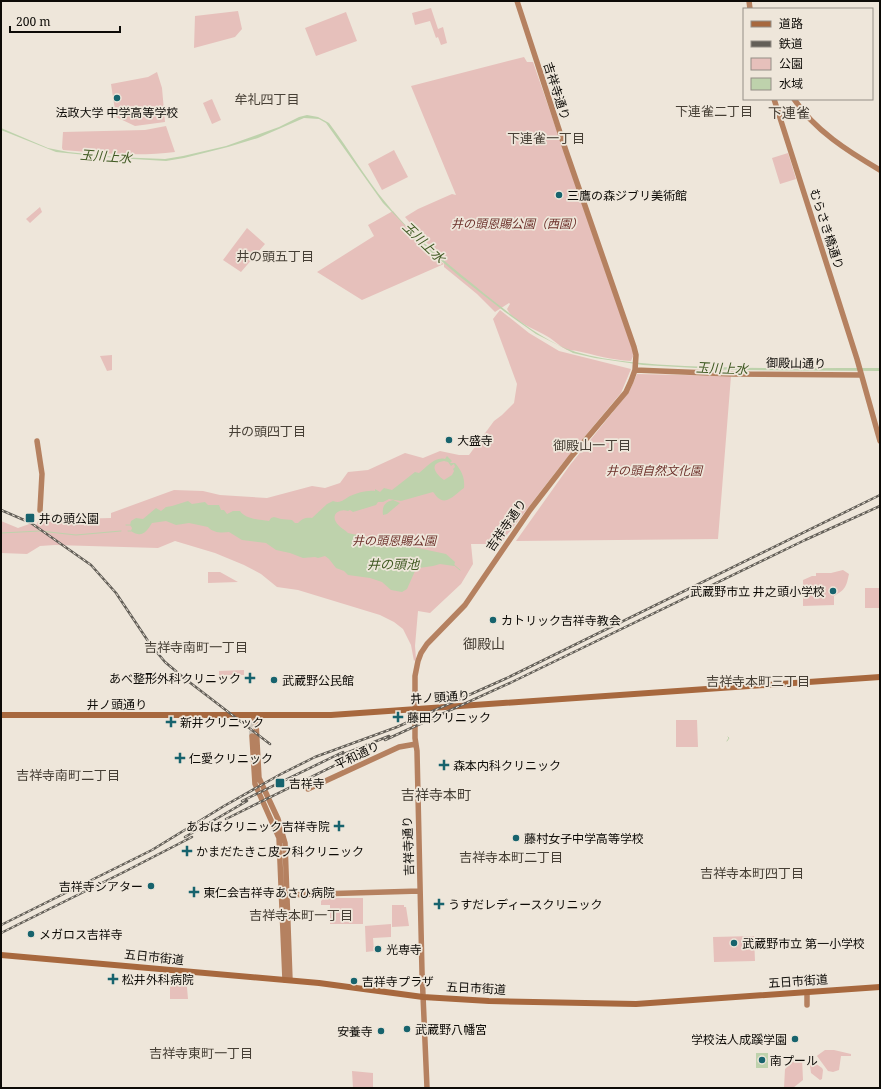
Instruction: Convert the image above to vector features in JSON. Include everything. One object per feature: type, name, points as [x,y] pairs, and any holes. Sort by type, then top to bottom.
[{"type":"main road","name":"井ノ頭通り","points":[[1,715],[252,719],[326,716],[880,677]]},
{"type":"main road","name":"五日市街道","points":[[1,955],[287,980],[423,997],[499,1001],[636,1004],[880,987]]},
{"type":"street","name":"吉祥寺通り","points":[[427,1088],[415,710],[415,673],[421,652],[466,605],[530,510],[626,392],[631,381],[636,360],[634,347],[566,151],[517,1]]},
{"type":"street","name":"むらさき橋通り","points":[[774,100],[860,371],[880,441]]},
{"type":"street","points":[[795,100],[824,132],[848,150],[880,170]]},
{"type":"street","name":"御殿山通り","points":[[635,368],[733,374],[860,371]]},
{"type":"street","points":[[37,442],[42,474],[40,510]]},
{"type":"street","points":[[252,719],[256,722],[260,778],[278,819],[284,837],[284,895],[287,980]]},
{"type":"street","points":[[252,736],[255,784],[279,838],[284,895]]},
{"type":"street","name":"平和通り","points":[[308,789],[399,747],[416,744]]},
{"type":"street","points":[[284,895],[420,891]]},
{"type":"street","points":[[807,992],[807,1005]]},
{"type":"green space","points":[[431,8],[438,29],[443,27],[447,43],[441,45],[438,37],[436,38],[430,21],[415,25],[412,13]]},
{"type":"green space","points":[[238,11],[242,29],[235,37],[194,48],[195,16]]},
{"type":"green space","points":[[346,12],[357,41],[316,56],[305,28]]},
{"type":"green space","name":"井の頭恩賜公園（西園）","points":[[524,57],[527,62],[533,62],[634,354],[631,361],[567,350],[550,338],[514,318],[507,309],[510,304],[509,303],[495,312],[477,294],[444,267],[445,258],[427,243],[405,217],[418,209],[452,194],[456,195],[411,86]]},
{"type":"green space","points":[[157,72],[162,88],[165,122],[135,126],[116,117],[111,84],[148,77]]},
{"type":"green space","points":[[212,99],[221,120],[212,124],[203,103]]},
{"type":"green space","points":[[166,126],[175,152],[119,154],[63,150],[62,148],[63,132],[145,130]]},
{"type":"green space","points":[[394,150],[408,177],[382,190],[368,164]]},
{"type":"green space","points":[[788,153],[796,179],[780,184],[772,158]]},
{"type":"green space","points":[[40,207],[42,212],[30,223],[26,219]]},
{"type":"green space","points":[[393,211],[425,249],[444,264],[362,300],[317,272],[374,236],[368,225]]},
{"type":"green space","points":[[247,228],[265,244],[241,272],[223,260]]},
{"type":"green space","name":"井の頭恩賜公園","points":[[500,310],[529,333],[559,351],[631,369],[621,393],[565,460],[500,544],[471,544],[473,564],[461,584],[430,613],[418,611],[415,646],[416,659],[414,661],[411,645],[403,629],[394,622],[380,615],[298,590],[277,587],[261,574],[244,565],[215,553],[175,541],[158,548],[55,545],[40,546],[27,554],[1,553],[1,521],[18,528],[32,523],[36,525],[40,518],[47,514],[73,519],[111,518],[111,513],[174,490],[203,491],[220,495],[267,498],[312,486],[325,488],[340,483],[348,472],[368,470],[405,453],[423,458],[440,451],[459,455],[469,455],[494,421],[514,403],[517,384],[493,319]]},
{"type":"green space","points":[[112,355],[112,370],[107,371],[100,356]]},
{"type":"green space","name":"井の頭自然文化園","points":[[637,374],[731,376],[718,539],[516,541],[570,465],[629,392]]},
{"type":"green space","points":[[843,570],[849,574],[847,582],[845,587],[834,596],[834,605],[803,606],[803,580],[816,576],[816,573],[831,573]]},
{"type":"green space","points":[[208,572],[220,572],[238,582],[208,583]]},
{"type":"green space","points":[[865,588],[880,588],[880,608],[865,608]]},
{"type":"green space","points":[[244,670],[244,675],[219,675],[219,671]]},
{"type":"green space","points":[[676,720],[697,720],[698,747],[676,747]]},
{"type":"green space","points":[[324,898],[363,898],[363,924],[330,924],[330,905],[321,905],[321,901]]},
{"type":"green space","points":[[392,905],[404,905],[404,907],[406,907],[409,926],[392,927]]},
{"type":"green space","points":[[391,924],[391,937],[373,938],[374,951],[366,952],[365,926]]},
{"type":"green space","points":[[754,936],[755,961],[714,962],[713,937]]},
{"type":"green space","points":[[170,974],[186,976],[188,999],[170,999]]},
{"type":"green space","points":[[825,1050],[834,1050],[851,1054],[851,1056],[841,1056],[839,1070],[833,1072],[828,1071],[817,1056]]},
{"type":"green space","points":[[802,1058],[803,1080],[793,1088],[784,1088],[785,1069],[792,1062]]},
{"type":"green space","points":[[809,1059],[822,1068],[822,1079],[820,1080],[811,1073]]},
{"type":"green space","points":[[352,1071],[373,1073],[373,1088],[353,1088]]},
{"type":"water","name":"玉川上水","points":[[307,115],[318,117],[329,123],[378,193],[397,216],[433,251],[517,319],[540,335],[563,347],[589,355],[630,362],[734,368],[880,368],[880,371],[731,370],[643,365],[595,358],[573,353],[536,334],[505,312],[432,253],[383,203],[326,123],[319,119],[304,118],[258,138],[184,158],[166,161],[116,158],[56,152],[1,130],[1,128],[48,148],[68,152],[116,157],[165,159],[226,146]]},
{"type":"water","name":"井の頭池","points":[[447,456],[452,461],[450,463],[455,463],[461,472],[464,481],[464,488],[448,500],[441,500],[433,492],[401,501],[389,499],[383,502],[378,502],[376,505],[353,512],[350,510],[342,510],[335,514],[337,523],[348,533],[446,554],[455,562],[454,566],[440,564],[419,568],[415,571],[407,589],[402,592],[391,590],[382,582],[370,578],[348,575],[344,571],[336,568],[325,556],[318,558],[303,558],[276,550],[266,543],[242,540],[229,532],[215,531],[208,527],[189,523],[176,525],[166,521],[152,523],[144,533],[141,534],[131,531],[131,521],[136,518],[143,519],[156,508],[161,511],[166,507],[188,501],[192,504],[205,502],[208,505],[219,505],[221,510],[224,510],[227,514],[233,511],[240,511],[245,516],[257,520],[269,521],[274,517],[292,520],[295,523],[298,523],[305,518],[312,518],[327,504],[333,501],[340,502],[350,496],[365,491],[375,491],[375,489],[380,492],[384,488],[392,490],[415,472],[419,473],[438,459],[445,459]],"holes":[[[439,462],[448,462],[451,466],[454,464],[455,467],[452,475],[444,480],[436,471],[435,466]]]},
{"type":"water","points":[[393,500],[400,503],[387,514],[383,515],[384,505]]},
{"type":"water","name":"南プール","points":[[756,1053],[768,1053],[768,1068],[756,1068]]},
{"type":"waterway","points":[[1,533],[40,531],[76,535],[121,531]]},
{"type":"waterway","points":[[454,565],[460,570]]},
{"type":"waterway","points":[[727,741],[729,738],[728,737]]},
{"type":"tunnel","points":[[251,722],[252,736]]},
{"type":"railway","points":[[1,925],[152,850],[224,806],[315,757],[397,727],[507,678],[880,495]]},
{"type":"railway","points":[[385,740],[510,683],[805,540],[880,506]]},
{"type":"railway","points":[[1,510],[31,523],[91,565],[116,593],[150,644],[165,662],[270,744]]},
{"type":"railway","points":[[339,756],[389,736]]},
{"type":"railway","points":[[242,801],[343,752]]},
{"type":"railway","points":[[226,819],[362,752]]},
{"type":"railway","points":[[185,837],[247,801]]},
{"type":"railway","points":[[1,933],[192,837]]},
{"type":"place","name":"法政大学 中学高等学校","points":[[117,98]]},
{"type":"place","name":"三鷹の森ジブリ美術館","points":[[559,195]]},
{"type":"place","name":"大盛寺","points":[[449,440]]},
{"type":"place","name":"井の頭公園","points":[[30,518]]},
{"type":"place","name":"武蔵野市立 井之頭小学校","points":[[833,591]]},
{"type":"place","name":"カトリック吉祥寺教会","points":[[493,620]]},
{"type":"place","name":"あべ整形外科クリニック","points":[[250,678]]},
{"type":"place","name":"武蔵野公民館","points":[[274,680]]},
{"type":"place","name":"藤田クリニック","points":[[398,717]]},
{"type":"place","name":"新井クリニック","points":[[171,722]]},
{"type":"place","name":"仁愛クリニック","points":[[180,758]]},
{"type":"place","name":"森本内科クリニック","points":[[444,765]]},
{"type":"place","name":"吉祥寺","points":[[280,783]]},
{"type":"place","name":"あおばクリニック吉祥寺院","points":[[339,826]]},
{"type":"place","name":"藤村女子中学高等学校","points":[[516,838]]},
{"type":"place","name":"かまだたきこ皮フ科クリニック","points":[[187,851]]},
{"type":"place","name":"吉祥寺シアター","points":[[151,886]]},
{"type":"place","name":"東仁会吉祥寺あさひ病院","points":[[194,892]]},
{"type":"place","name":"うすだレディースクリニック","points":[[439,904]]},
{"type":"place","name":"メガロス吉祥寺","points":[[31,934]]},
{"type":"place","name":"武蔵野市立 第一小学校","points":[[734,943]]},
{"type":"place","name":"光専寺","points":[[378,949]]},
{"type":"place","name":"松井外科病院","points":[[113,979]]},
{"type":"place","name":"吉祥寺プラザ","points":[[354,981]]},
{"type":"place","name":"武蔵野八幡宮","points":[[407,1029]]},
{"type":"place","name":"安養寺","points":[[381,1031]]},
{"type":"place","name":"学校法人成蹊学園","points":[[795,1039]]},
{"type":"place","name":"南プール","points":[[762,1060]]},
{"type":"district","name":"牟礼四丁目","points":[[267,99]]},
{"type":"district","name":"下連雀二丁目","points":[[714,111]]},
{"type":"district","name":"下連雀","points":[[789,112]]},
{"type":"district","name":"下連雀一丁目","points":[[546,138]]},
{"type":"district","name":"井の頭五丁目","points":[[275,256]]},
{"type":"district","name":"井の頭四丁目","points":[[267,431]]},
{"type":"district","name":"御殿山一丁目","points":[[592,445]]},
{"type":"district","name":"御殿山","points":[[484,643]]},
{"type":"district","name":"吉祥寺南町一丁目","points":[[196,647]]},
{"type":"district","name":"吉祥寺本町三丁目","points":[[758,681]]},
{"type":"district","name":"吉祥寺南町二丁目","points":[[68,775]]},
{"type":"district","name":"吉祥寺本町","points":[[436,794]]},
{"type":"district","name":"吉祥寺本町二丁目","points":[[511,857]]},
{"type":"district","name":"吉祥寺本町四丁目","points":[[752,873]]},
{"type":"district","name":"吉祥寺本町一丁目","points":[[301,915]]},
{"type":"district","name":"吉祥寺東町一丁目","points":[[201,1053]]}]
